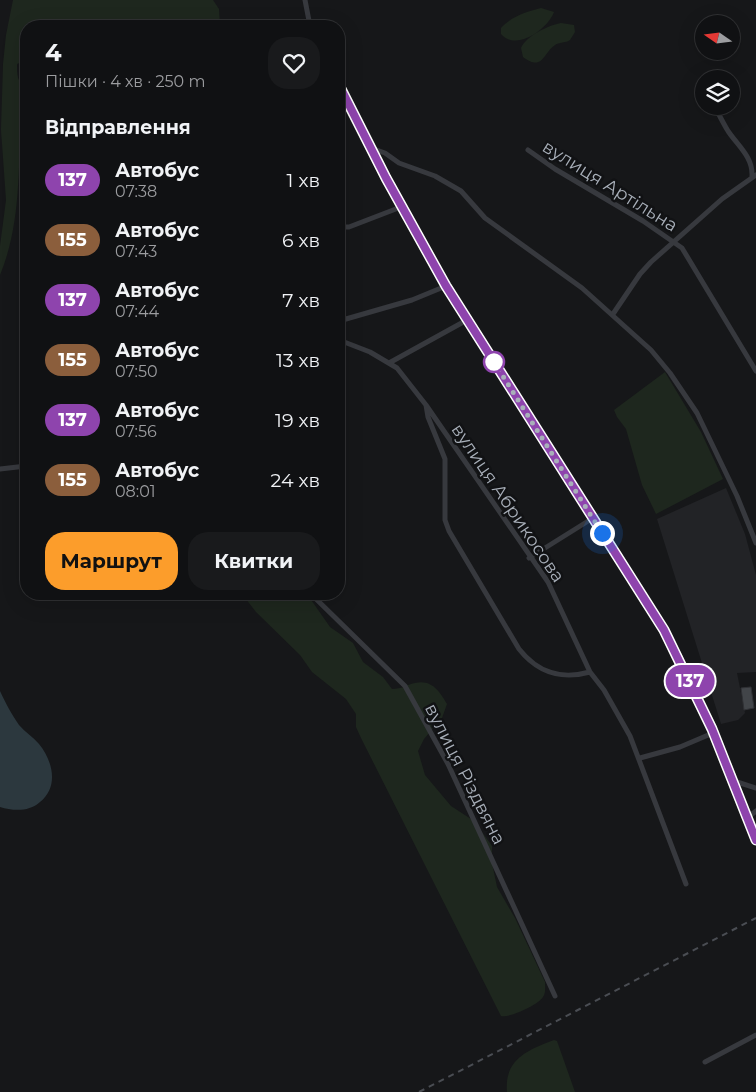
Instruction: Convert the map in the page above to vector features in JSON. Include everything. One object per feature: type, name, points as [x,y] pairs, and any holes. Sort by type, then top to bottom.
[{"type":"street","points":[[305,0],[308,20]]},
{"type":"street","points":[[345,97],[401,207],[446,286],[664,630],[713,733],[756,840]]},
{"type":"street","points":[[613,314],[640,274],[722,198],[754,176],[746,154],[728,131],[719,115]]},
{"type":"street","points":[[371,148],[385,153],[399,163],[434,176],[461,191],[485,218],[582,288],[651,350],[684,393],[718,456],[756,543]]},
{"type":"street","name":"вулиця Артільна","points":[[528,150],[555,169],[643,221],[674,242],[690,258],[756,370]]},
{"type":"street","points":[[345,226],[350,226],[401,207]]},
{"type":"street","points":[[345,319],[412,300],[446,286]]},
{"type":"street","points":[[389,363],[467,320]]},
{"type":"street","name":"вулиця Абрикосова","points":[[345,342],[370,352],[397,368],[426,405],[529,558],[548,582],[590,672],[614,707],[640,758],[678,870],[686,884]]},
{"type":"street","name":"вулиця Абрикосова","points":[[426,405],[428,417],[445,459],[445,520],[449,532],[474,576],[527,660],[542,670],[556,675],[576,676],[590,672]]},
{"type":"street","points":[[0,469],[20,467]]},
{"type":"street","points":[[529,558],[593,518]]},
{"type":"street","name":"вулиця Різдвяна","points":[[316,600],[404,686],[448,764],[555,996]]},
{"type":"street","points":[[640,758],[680,747],[713,733]]},
{"type":"street","points":[[731,780],[756,788]]},
{"type":"street","points":[[747,818],[756,812]]},
{"type":"street","points":[[705,1062],[756,1035]]},
{"type":"shaded area","points":[[13,0],[213,0],[219,9],[220,20],[20,20],[20,63],[17,64],[17,75],[20,82],[20,147],[17,196],[12,235],[0,275],[0,246],[6,200],[1,130],[6,35]]},
{"type":"shaded area","points":[[541,8],[554,12],[551,19],[539,31],[531,36],[515,41],[507,39],[501,34],[501,28],[510,20]]},
{"type":"shaded area","points":[[561,23],[574,25],[575,32],[570,40],[555,45],[539,62],[535,63],[523,57],[521,48],[528,39],[550,26]]},
{"type":"shaded area","points":[[665,372],[701,432],[723,479],[656,514],[642,485],[626,429],[614,410]]},
{"type":"shaded area","points":[[726,488],[745,534],[756,575],[756,672],[737,673],[745,713],[738,720],[721,724],[657,519]]},
{"type":"shaded area","points":[[247,600],[311,600],[330,627],[353,643],[363,662],[383,677],[392,689],[421,682],[431,685],[441,695],[447,704],[442,718],[424,739],[418,751],[425,775],[451,806],[474,821],[492,846],[492,863],[497,887],[515,918],[545,982],[544,995],[536,1004],[517,1013],[501,1016],[361,738],[356,727],[356,714],[346,699],[312,672],[300,655],[256,612]]},
{"type":"shaded area","points":[[0,691],[21,728],[39,744],[48,758],[52,774],[50,789],[40,802],[31,808],[15,810],[0,807]]},
{"type":"shaded area","points":[[554,1040],[557,1041],[575,1092],[507,1092],[509,1071],[520,1057]]},
{"type":"building","points":[[751,687],[754,708],[744,710],[741,688]]},
{"type":"railway","points":[[419,1092],[756,918]]},
{"type":"bus line","name":"137","points":[[345,96],[386,178],[446,286],[653,611],[674,648],[712,729],[756,840]]},
{"type":"route","points":[[494,362],[602,533]]}]
